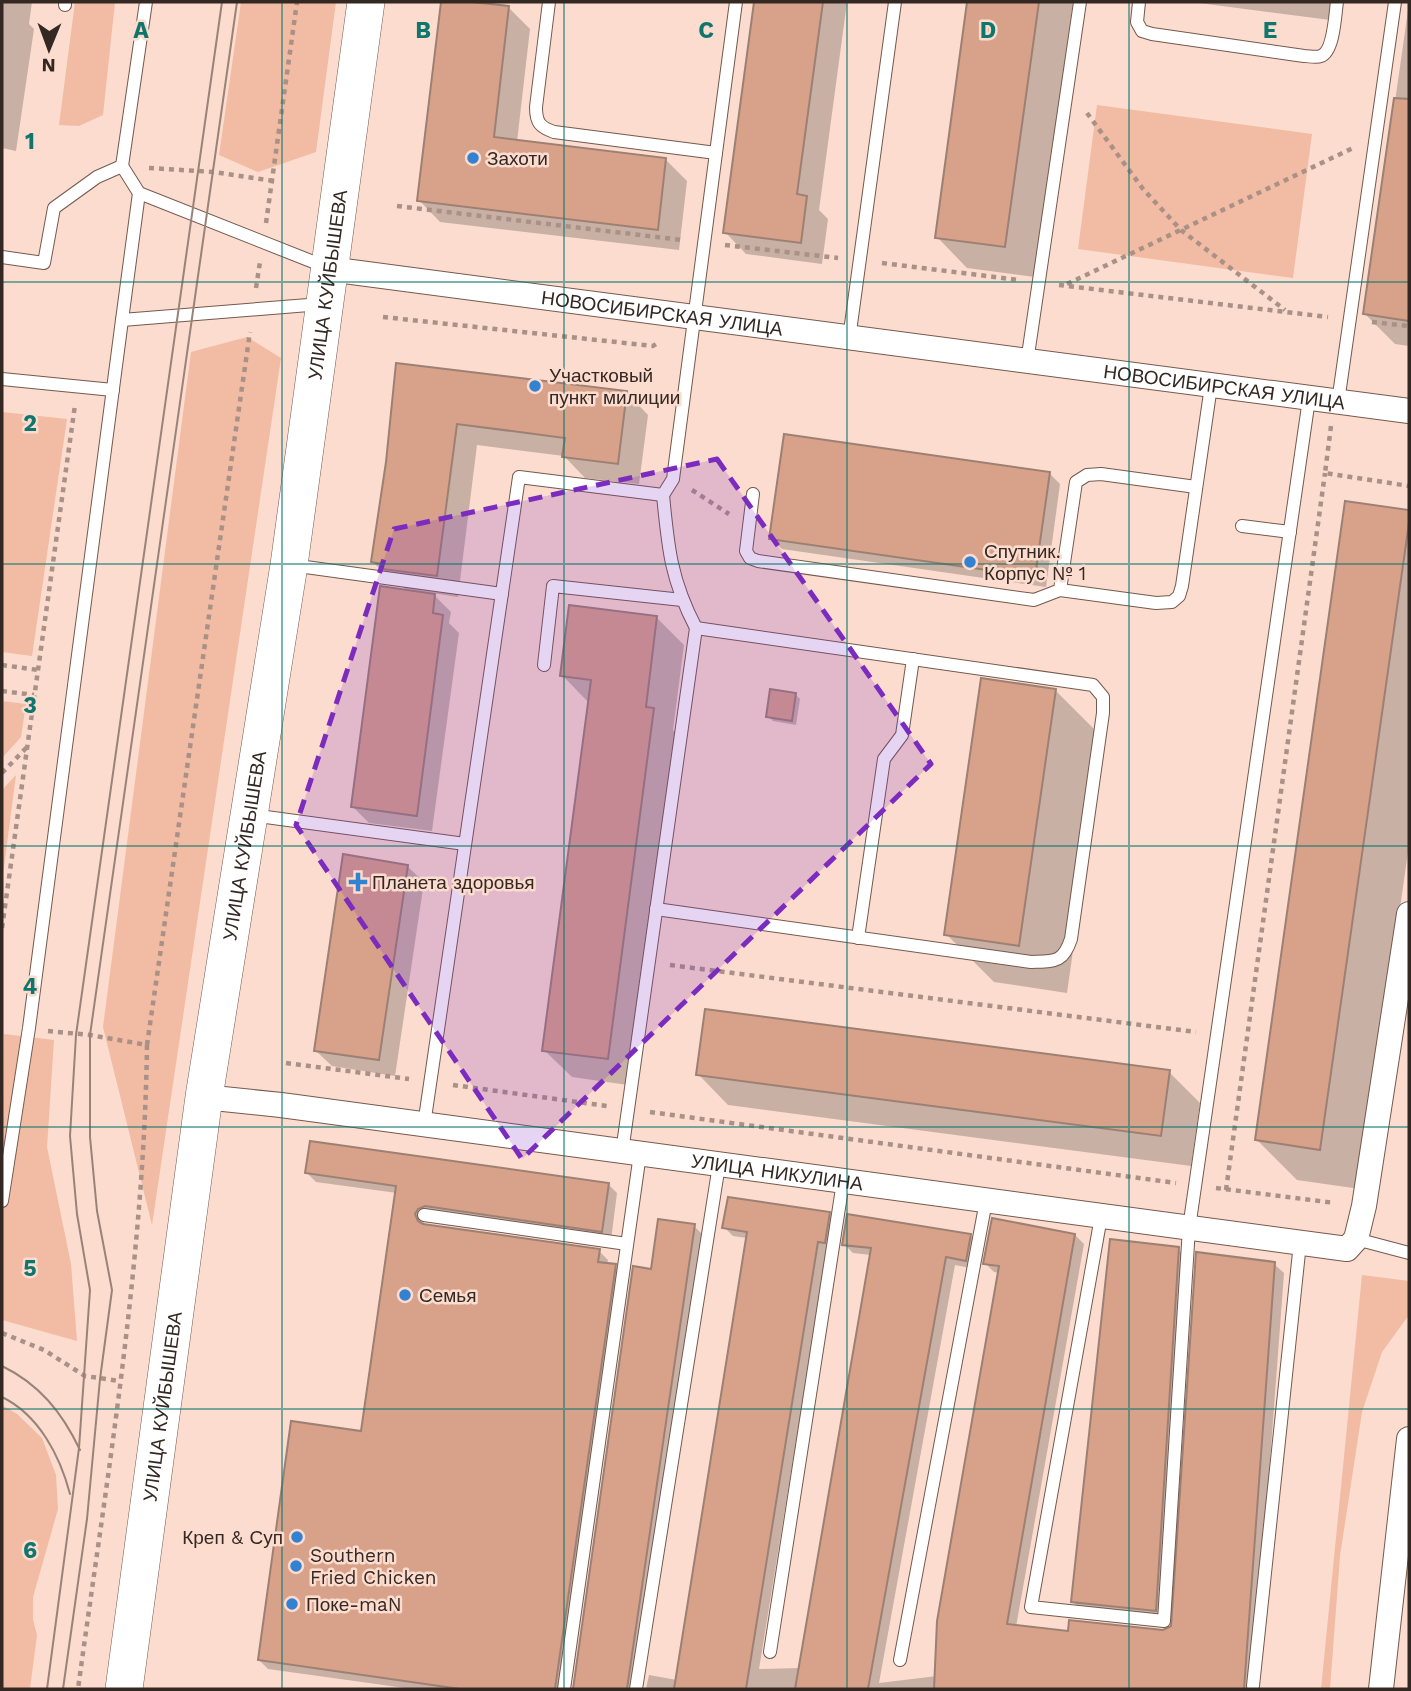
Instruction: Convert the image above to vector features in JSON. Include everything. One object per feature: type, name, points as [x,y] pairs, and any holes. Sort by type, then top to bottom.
[{"type":"main road","name":"УЛИЦА КУЙБЫШЕВА","points":[[124,1689],[204,1097],[289,565],[366,2]]},
{"type":"street","name":"НОВОСИБИРСКАЯ УЛИЦА","points":[[327,286],[695,318],[1409,411]]},
{"type":"street","points":[[1352,1244],[1364,1206],[1409,914]]},
{"type":"street","name":"УЛИЦА НИКУЛИНА","points":[[204,1097],[1300,1243],[1352,1244]]},
{"type":"street","points":[[1381,1689],[1402,1584],[1409,1439]]},
{"type":"lane","points":[[2,1201],[29,1028],[139,193],[122,166],[146,2]]},
{"type":"lane","points":[[549,2],[536,107],[536,119],[541,127],[554,132],[716,153]]},
{"type":"lane","points":[[564,1689],[627,1244],[631,1153],[628,1109],[696,628],[682,600],[670,560],[663,495],[673,479],[736,2]]},
{"type":"lane","points":[[849,339],[895,2]]},
{"type":"lane","points":[[1027,362],[1080,2]]},
{"type":"lane","points":[[1139,2],[1137,22],[1142,31],[1320,57],[1328,51],[1332,41],[1337,2]]},
{"type":"lane","points":[[1101,1217],[1031,1607],[1164,1621],[1189,1228],[1290,533],[1350,319],[1395,2]]},
{"type":"lane","points":[[2,257],[44,263],[54,208],[97,177],[122,166]]},
{"type":"lane","name":"НОВОСИБИРСКАЯ УЛИЦА","points":[[139,193],[263,242],[327,286]]},
{"type":"lane","points":[[122,320],[253,309],[327,286]]},
{"type":"lane","points":[[2,379],[113,390]]},
{"type":"lane","points":[[753,494],[746,551],[750,558],[758,561],[1034,600],[1060,590],[1156,603],[1172,602],[1179,596],[1182,586],[1211,386]]},
{"type":"lane","points":[[1060,590],[1076,482],[1087,475],[1101,474],[1196,487]]},
{"type":"lane","points":[[424,1125],[519,477],[663,495]]},
{"type":"lane","points":[[1242,526],[1290,533]]},
{"type":"lane","points":[[289,565],[502,594]]},
{"type":"lane","points":[[544,665],[553,586],[682,600]]},
{"type":"lane","points":[[656,909],[1031,962],[1056,961],[1066,952],[1071,939],[1103,697],[1093,685],[696,628]]},
{"type":"lane","points":[[858,938],[884,759],[902,735],[914,659]]},
{"type":"lane","points":[[249,814],[465,844]]},
{"type":"lane","points":[[636,1689],[719,1165]]},
{"type":"lane","points":[[770,1653],[843,1182]]},
{"type":"lane","points":[[900,1660],[986,1201]]},
{"type":"lane","points":[[424,1215],[627,1244]]},
{"type":"lane","points":[[1253,1686],[1300,1243]]},
{"type":"lane","points":[[1352,1244],[1409,1253]]},
{"type":"path","points":[[78,1689],[120,1381],[145,1132],[147,1045],[274,180],[297,2]]},
{"type":"path","points":[[1068,86],[1143,189],[1181,229],[1288,312]]},
{"type":"path","points":[[1065,285],[1376,136]]},
{"type":"path","points":[[122,166],[214,172],[274,180]]},
{"type":"path","points":[[397,206],[1409,327]]},
{"type":"path","points":[[383,317],[653,346],[695,318]]},
{"type":"path","points":[[2,928],[76,387]]},
{"type":"path","points":[[1226,1190],[1325,472],[1327,401]]},
{"type":"path","points":[[1325,472],[1409,486]]},
{"type":"path","points":[[673,479],[723,510]]},
{"type":"path","points":[[2,665],[38,670]]},
{"type":"path","points":[[2,691],[34,695]]},
{"type":"path","points":[[2,773],[28,746]]},
{"type":"path","points":[[649,962],[1217,1035]]},
{"type":"path","points":[[29,1028],[147,1045]]},
{"type":"path","points":[[286,1063],[1195,1186],[1364,1206]]},
{"type":"path","points":[[2,1333],[44,1350],[85,1376],[120,1381]]},
{"type":"highlighted area","points":[[717,459],[931,764],[522,1159],[296,825],[394,529]]},
{"type":"shaded area","points":[[75,2],[115,2],[103,115],[79,126],[59,125]]},
{"type":"shaded area","points":[[241,2],[336,2],[316,152],[258,172],[219,155]]},
{"type":"shaded area","points":[[1097,105],[1312,134],[1293,278],[1078,249]]},
{"type":"shaded area","points":[[247,337],[281,358],[152,1225],[103,1027],[191,352]]},
{"type":"shaded area","points":[[2,412],[67,419],[32,656],[2,652]]},
{"type":"shaded area","points":[[2,701],[26,704],[21,737],[2,758]]},
{"type":"shaded area","points":[[16,775],[2,882],[2,790]]},
{"type":"shaded area","points":[[4,1034],[54,1040],[47,1147],[71,1264],[77,1341],[2,1320]]},
{"type":"shaded area","points":[[1362,1275],[1409,1281],[1409,1315],[1382,1352],[1362,1412],[1340,1556],[1330,1689],[1321,1689]]},
{"type":"shaded area","points":[[2,1405],[17,1414],[42,1438],[56,1475],[58,1509],[33,1597],[33,1620],[37,1635],[30,1689],[2,1689]]},
{"type":"building","points":[[441,2],[509,6],[494,137],[666,158],[658,230],[417,201]]},
{"type":"building","points":[[754,2],[823,2],[797,194],[807,196],[801,243],[723,233]]},
{"type":"building","points":[[967,2],[1039,2],[1005,247],[935,238]]},
{"type":"building","points":[[1394,98],[1409,99],[1409,321],[1363,314]]},
{"type":"building","points":[[396,363],[627,391],[618,464],[562,457],[565,438],[457,424],[437,576],[382,569],[383,564],[371,562],[386,462]]},
{"type":"building","points":[[784,434],[1050,472],[1035,577],[769,539]]},
{"type":"building","points":[[1345,501],[1409,510],[1409,523],[1320,1150],[1255,1140]]},
{"type":"building","points":[[380,586],[435,594],[433,613],[443,615],[417,816],[351,807]]},
{"type":"building","points":[[569,605],[657,616],[646,707],[654,708],[608,1059],[542,1051],[591,680],[560,676]]},
{"type":"building","points":[[981,678],[1056,689],[1019,946],[944,935]]},
{"type":"building","points":[[770,689],[796,693],[792,721],[766,717]]},
{"type":"building","points":[[343,854],[408,865],[379,1060],[314,1051]]},
{"type":"building","points":[[705,1009],[1170,1070],[1161,1136],[696,1075]]},
{"type":"building","points":[[310,1141],[609,1183],[602,1232],[425,1206],[415,1214],[423,1224],[600,1249],[598,1262],[616,1264],[555,1689],[460,1689],[258,1660],[291,1421],[361,1431],[396,1186],[305,1173]]},
{"type":"building","points":[[728,1197],[830,1212],[825,1243],[818,1242],[746,1689],[674,1689],[747,1232],[722,1228]]},
{"type":"building","points":[[847,1214],[971,1234],[966,1261],[946,1257],[868,1689],[795,1689],[871,1248],[842,1245]]},
{"type":"building","points":[[992,1218],[1075,1234],[1007,1624],[1068,1631],[1069,1620],[1163,1630],[1171,1626],[1196,1252],[1275,1262],[1244,1689],[934,1689],[937,1621],[999,1266],[983,1264]]},
{"type":"building","points":[[658,1219],[695,1224],[627,1689],[573,1689],[633,1266],[651,1269]]},
{"type":"building","points":[[1110,1239],[1179,1247],[1156,1611],[1071,1602]]},
{"type":"tram line","points":[[47,1689],[79,1448],[90,1290],[77,1214],[70,1136],[76,1035],[222,2]]},
{"type":"tram line","points":[[63,1689],[87,1519],[100,1379],[112,1290],[97,1211],[90,1137],[90,1035],[237,2]]},
{"type":"tram line","points":[[2,1366],[27,1381],[48,1400],[80,1450]]},
{"type":"tram line","points":[[2,1397],[27,1414],[46,1438],[54,1451],[70,1494]]},
{"type":"place","name":"Захоти","points":[[473,158]]},
{"type":"place","name":"Участковый пункт милиции","points":[[535,386]]},
{"type":"place","name":"Спутник. Корпус № 1","points":[[970,562]]},
{"type":"place","name":"Планета здоровья","points":[[358,882]]},
{"type":"place","name":"Семья","points":[[405,1295]]},
{"type":"place","name":"Креп & Суп","points":[[297,1537]]},
{"type":"place","name":"Southern Fried Chicken","points":[[296,1566]]},
{"type":"place","name":"Поке-maN","points":[[292,1604]]}]
